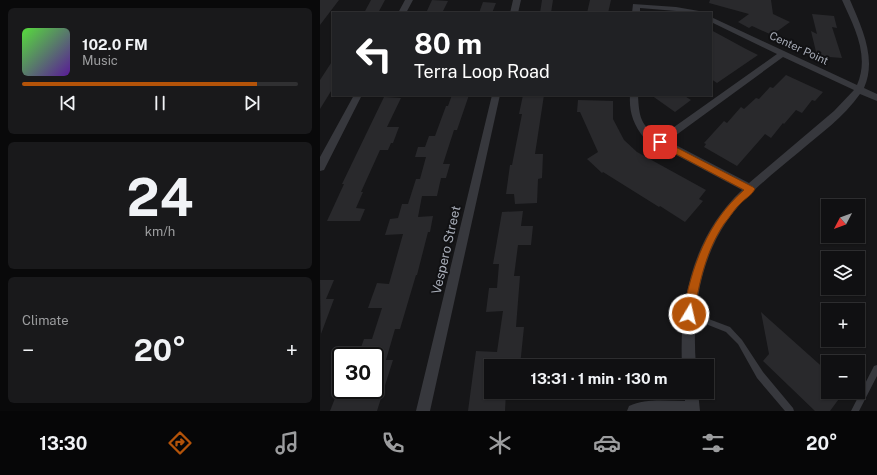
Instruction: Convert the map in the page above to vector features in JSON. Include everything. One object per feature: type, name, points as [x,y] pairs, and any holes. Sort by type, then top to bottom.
[{"type":"street","points":[[403,12],[409,0]]},
{"type":"street","points":[[514,12],[518,0]]},
{"type":"street","points":[[688,359],[687,348],[689,314],[693,288],[698,269],[709,241],[738,200],[840,112],[849,102],[864,76],[866,64],[863,45],[846,0]]},
{"type":"street","points":[[636,10],[676,9],[691,12]]},
{"type":"street","name":"Center Point","points":[[712,19],[877,98]]},
{"type":"street","points":[[660,142],[783,53]]},
{"type":"street","points":[[320,167],[357,96]]},
{"type":"street","name":"Vespero Street","points":[[423,411],[496,96]]},
{"type":"street","points":[[634,96],[634,114],[638,124],[647,135],[750,189]]},
{"type":"street","points":[[634,411],[651,408],[692,410],[691,399]]},
{"type":"lane","points":[[689,314],[728,329],[740,342],[760,375],[790,411]]},
{"type":"lane","points":[[855,411],[877,369]]},
{"type":"building","points":[[320,0],[339,0],[320,25]]},
{"type":"building","points":[[371,0],[385,0],[379,12],[365,12]]},
{"type":"building","points":[[432,0],[448,1],[442,12],[426,12]]},
{"type":"building","points":[[542,0],[553,0],[551,12],[540,12]]},
{"type":"building","points":[[590,0],[611,0],[608,12],[587,12]]},
{"type":"building","points":[[710,0],[771,0],[773,14],[790,22],[772,35],[752,26],[749,28],[738,22],[749,14],[709,3]]},
{"type":"building","points":[[483,2],[496,3],[492,12],[479,12]]},
{"type":"building","points":[[812,14],[834,16],[837,28],[832,27],[842,58],[817,56],[811,31],[817,34]]},
{"type":"building","points":[[712,31],[758,55],[717,83],[712,80]]},
{"type":"building","points":[[332,62],[332,90],[320,109],[320,80]]},
{"type":"building","points":[[786,75],[823,92],[815,101],[812,100],[802,113],[796,110],[771,138],[765,134],[737,166],[704,147],[706,144],[704,143],[724,121],[727,123],[741,107],[744,109],[756,98],[759,99],[770,87],[773,88]]},
{"type":"building","points":[[452,96],[469,96],[457,130],[454,130],[443,164],[450,164],[446,178],[441,178],[437,196],[422,196],[418,217],[433,216],[430,232],[428,232],[417,275],[400,329],[395,329],[386,360],[393,360],[384,389],[384,347],[361,347],[364,339],[372,339],[382,308],[368,308],[377,283],[389,284],[403,234],[385,235],[390,219],[398,218],[402,204],[408,204],[416,179],[420,179],[426,157],[415,157],[418,147],[425,147],[429,136],[435,136],[446,106],[448,106]]},
{"type":"building","points":[[523,96],[544,96],[535,154],[543,154],[542,178],[538,179],[537,203],[515,204],[514,194],[506,194],[510,165],[512,165],[522,114],[519,114]]},
{"type":"building","points":[[652,96],[685,96],[691,100],[675,112]]},
{"type":"building","points":[[384,97],[401,98],[387,127],[399,127],[393,143],[391,143],[388,150],[380,150],[361,192],[363,192],[356,208],[365,209],[360,221],[327,221],[344,184],[342,184]]},
{"type":"building","points":[[578,100],[613,101],[613,119],[624,140],[637,152],[706,190],[699,199],[703,201],[685,222],[603,172],[602,173],[587,159],[598,152],[580,112],[577,112]]},
{"type":"building","points":[[523,211],[521,226],[533,226],[531,245],[518,245],[514,276],[520,276],[516,327],[524,327],[521,359],[484,359],[484,399],[506,399],[505,411],[468,411],[476,351],[497,352],[503,311],[486,312],[489,288],[497,288],[499,264],[493,264],[502,212]]},
{"type":"building","points":[[320,280],[334,280],[326,299],[334,299],[321,334]]},
{"type":"building","points":[[761,312],[821,366],[821,399],[839,399],[830,411],[815,411],[763,361],[769,354]]},
{"type":"building","points":[[335,399],[381,399],[377,411],[330,411]]},
{"type":"route","points":[[660,142],[750,189],[738,200],[709,241],[700,263],[693,288],[689,314]]}]
